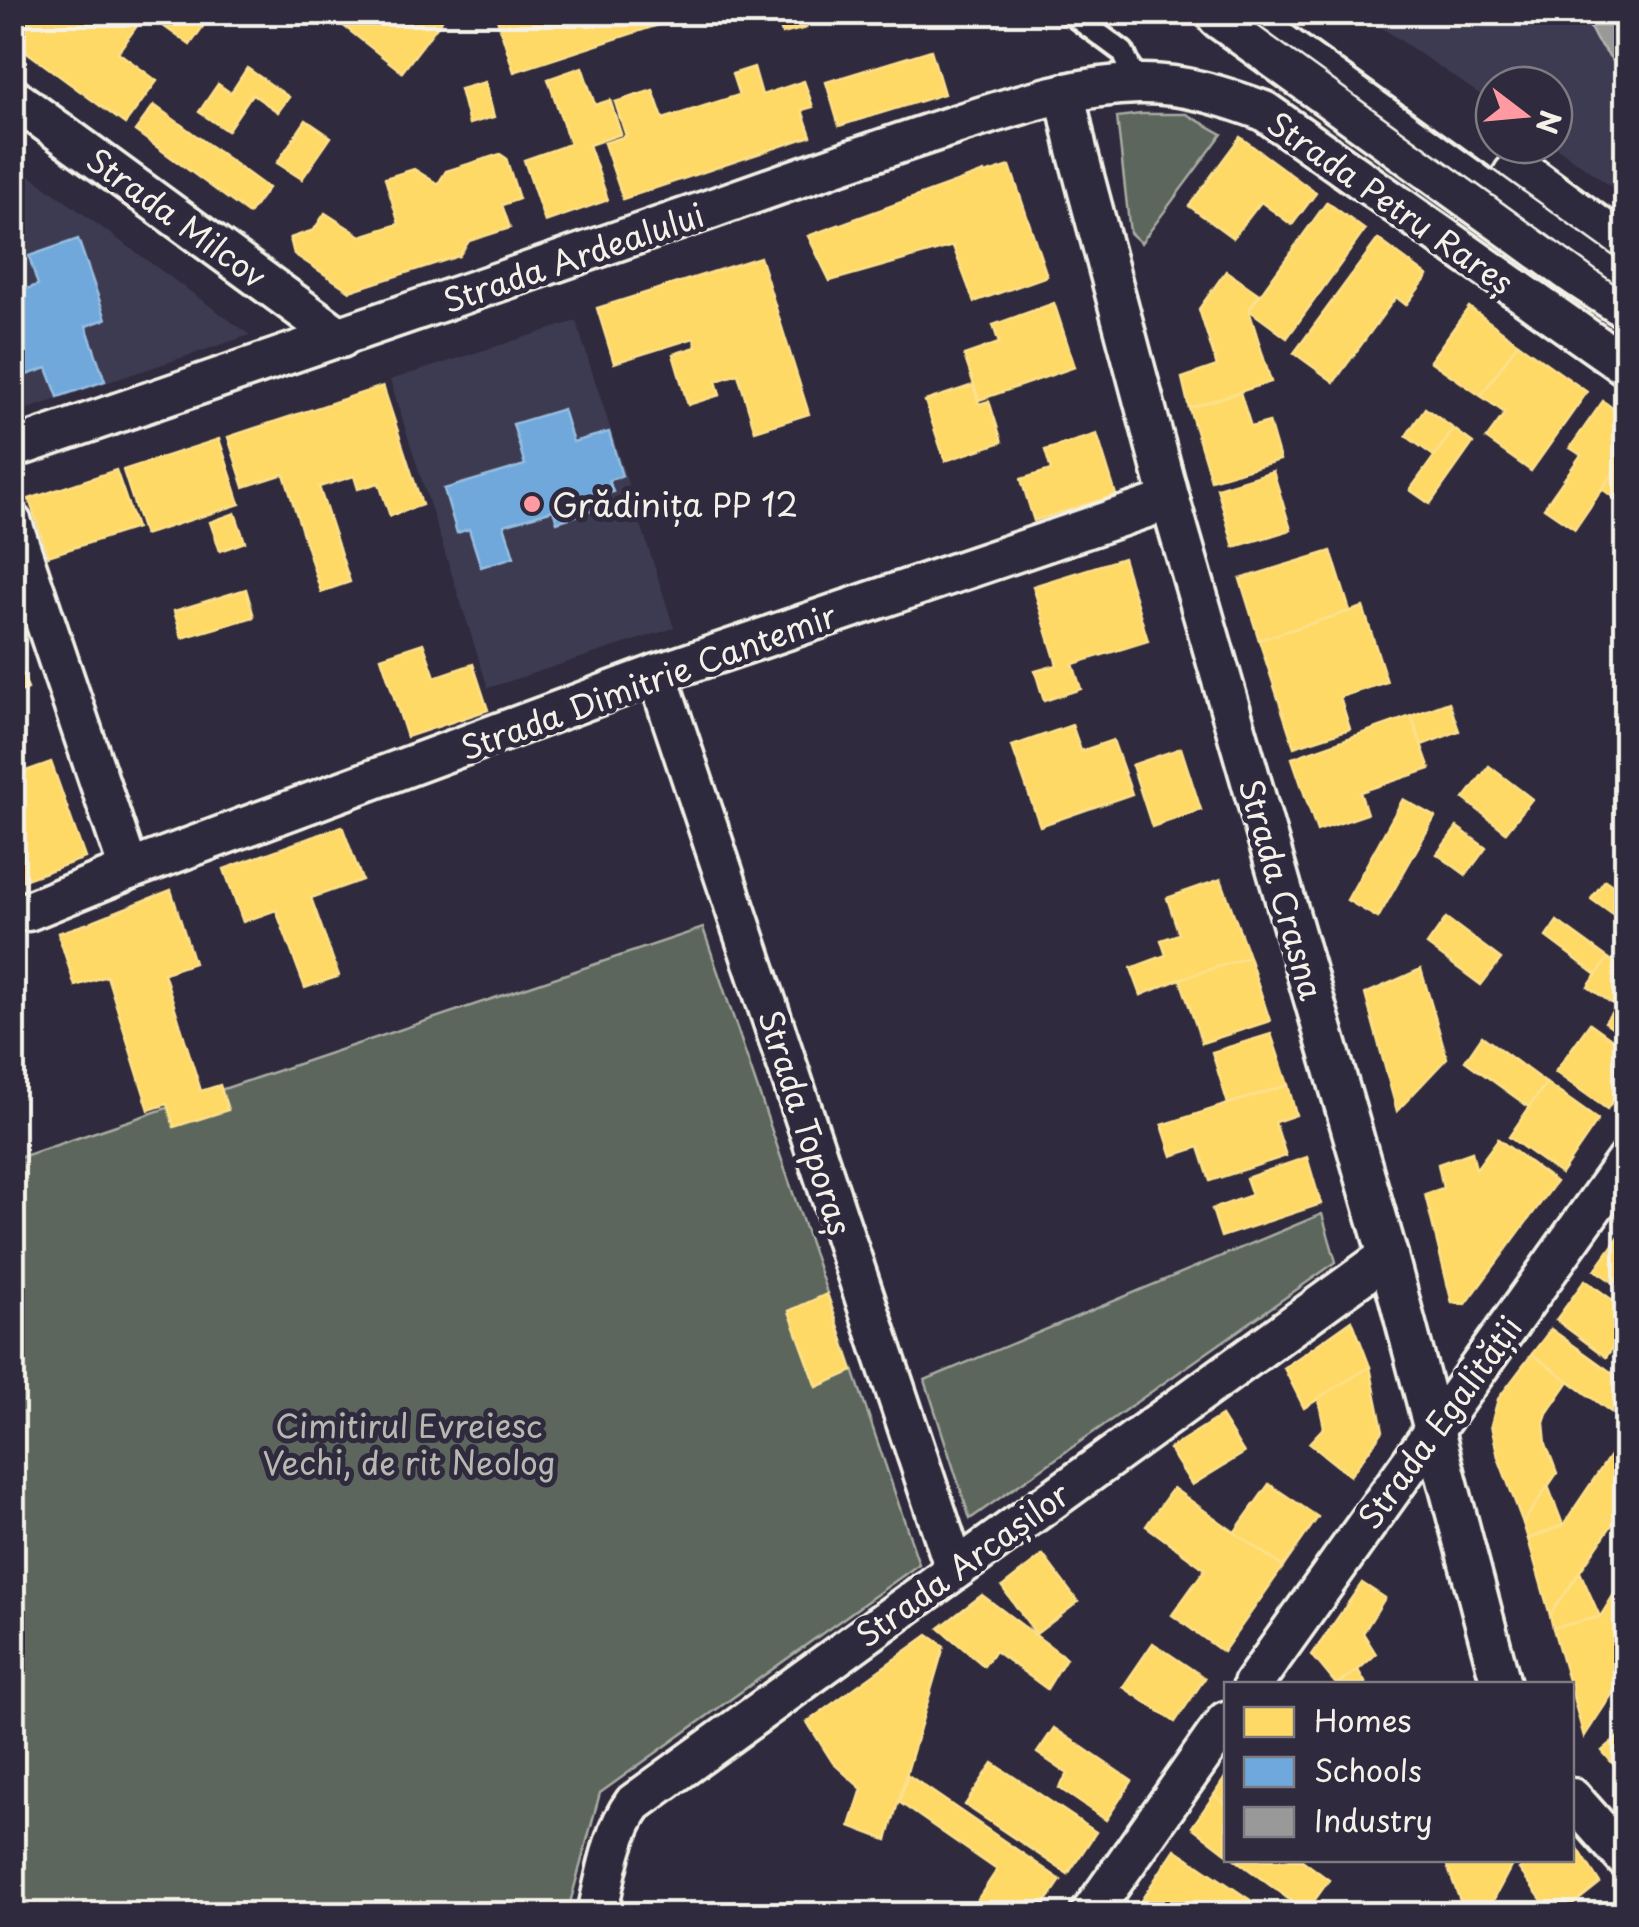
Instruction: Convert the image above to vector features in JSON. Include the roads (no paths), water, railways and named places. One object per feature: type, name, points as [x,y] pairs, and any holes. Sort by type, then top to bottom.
[{"type":"main road","name":"Strada Petru Rareș","points":[[1224,12],[1580,270],[1626,299]]},
{"type":"main road","points":[[1289,12],[1626,257]]},
{"type":"street","name":"Strada Ardealului","points":[[12,449],[880,149],[1034,100],[1138,84]]},
{"type":"street","name":"Strada Petru Rareș","points":[[1138,84],[1218,94],[1264,111],[1626,366]]},
{"type":"street","name":"Strada Crasna","points":[[1065,93],[1170,500],[1388,1256],[1500,1682]]},
{"type":"street","name":"Strada Milcov","points":[[12,97],[341,338]]},
{"type":"street","name":"Strada Dimitrie Cantemir","points":[[28,911],[656,674],[1170,500]]},
{"type":"street","points":[[12,523],[129,870]]},
{"type":"street","name":"Strada Toporaș","points":[[656,674],[954,1569]]},
{"type":"street","name":"Strada Egalității","points":[[1253,1682],[1626,1161]]},
{"type":"street","name":"Strada Arcașilor","points":[[596,1914],[618,1833],[634,1803],[1388,1256]]},
{"type":"street","points":[[1090,1914],[1224,1725]]},
{"type":"street","points":[[1574,1800],[1626,1859]]},
{"type":"lane","points":[[1069,12],[1122,52],[1138,84]]},
{"type":"tram line","points":[[1239,12],[1626,292]]},
{"type":"tram line","points":[[1275,12],[1626,265]]},
{"type":"place","name":"Grădinița PP 12","points":[[532,504]]},
{"type":"park label","name":"Cimitirul Evreiesc Vechi, de rit Neolog","points":[[409,1444]]}]
